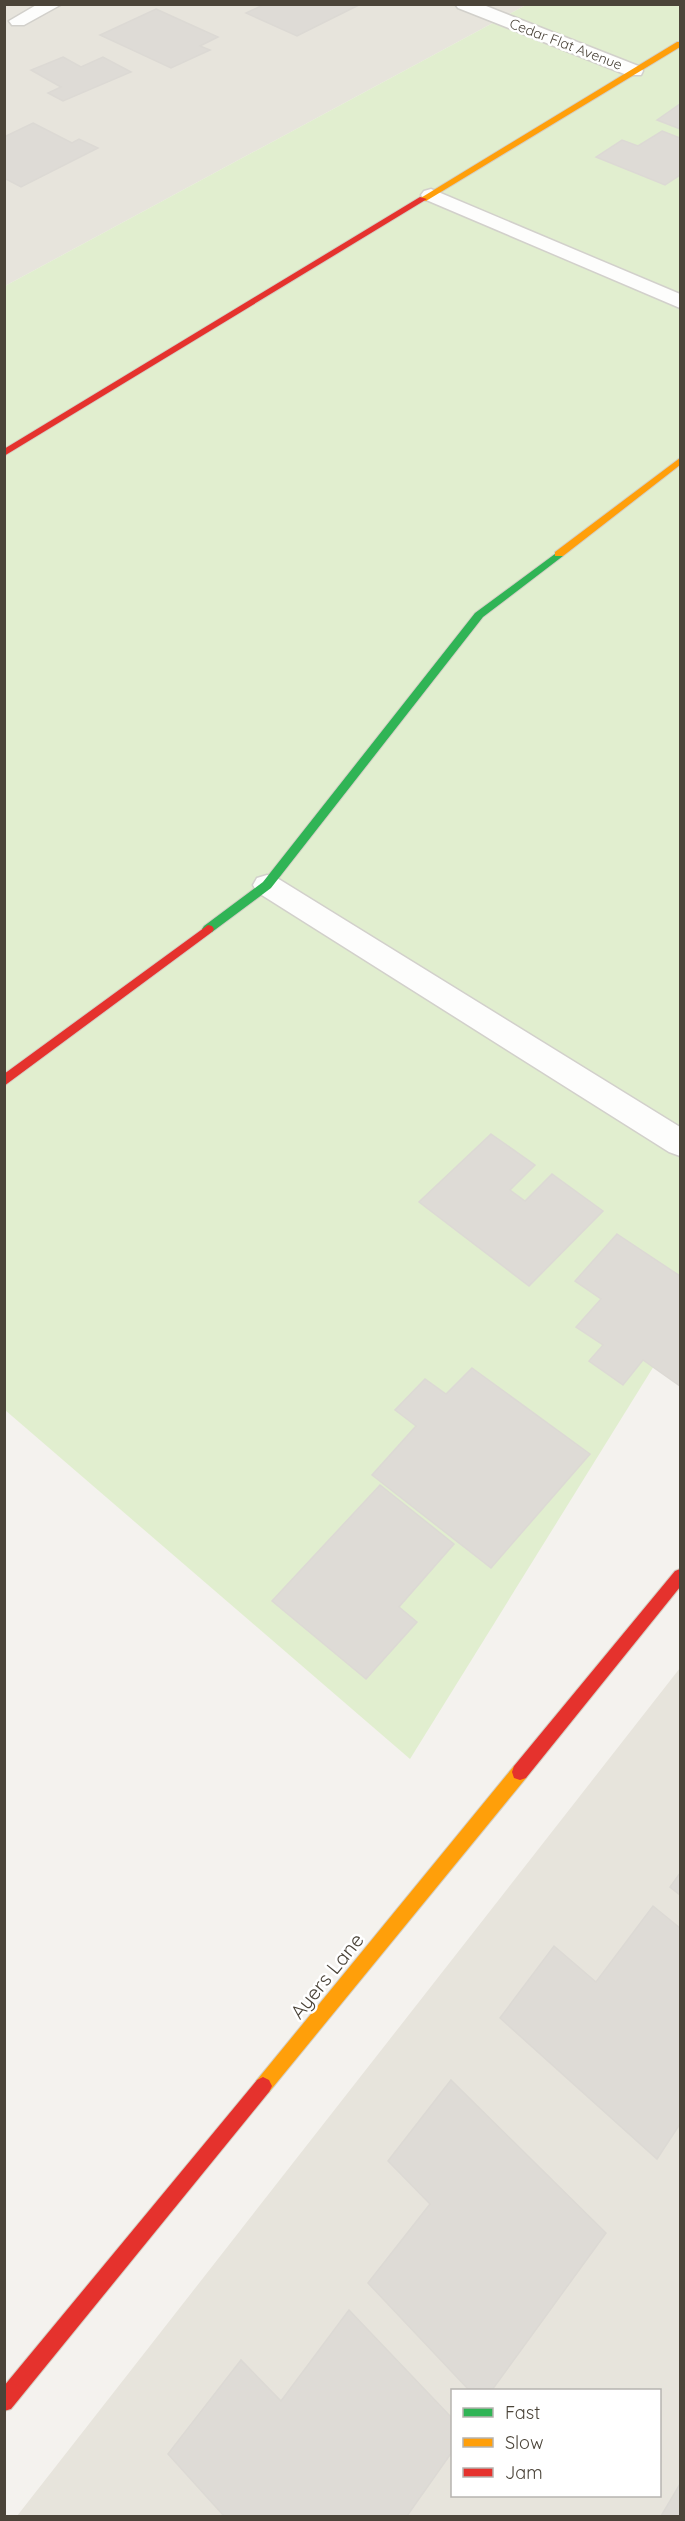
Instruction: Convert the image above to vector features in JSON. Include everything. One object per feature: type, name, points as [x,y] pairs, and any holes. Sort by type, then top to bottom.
[{"type":"street","points":[[18,21],[53,4]]},
{"type":"street","name":"Cedar Flat Avenue","points":[[464,4],[634,71]]},
{"type":"street","points":[[4,453],[681,44]]},
{"type":"street","points":[[431,195],[681,302]]},
{"type":"street","points":[[4,1081],[267,885],[479,615],[681,461]]},
{"type":"street","points":[[267,885],[681,1143]]},
{"type":"street","name":"Ayers Lane","points":[[4,2402],[681,1576]]},
{"type":"shaded area","points":[[5,5],[526,5],[5,286]]},
{"type":"shaded area","points":[[680,1668],[680,2516],[17,2516]]},
{"type":"green space","points":[[526,5],[680,5],[680,1324],[410,1759],[5,1410],[5,286]]},
{"type":"building","points":[[265,4],[359,5],[297,36],[246,13]]},
{"type":"building","points":[[156,9],[218,37],[200,46],[210,50],[171,68],[100,35]]},
{"type":"building","points":[[63,57],[81,67],[103,57],[131,72],[63,101],[48,93],[61,87],[31,70]]},
{"type":"building","points":[[680,104],[680,129],[657,120]]},
{"type":"building","points":[[33,123],[72,143],[79,139],[98,148],[21,187],[4,178],[4,137]]},
{"type":"building","points":[[662,131],[680,138],[680,175],[665,185],[596,157],[622,140],[638,146]]},
{"type":"building","points":[[491,1134],[535,1165],[510,1190],[525,1201],[552,1174],[603,1211],[529,1286],[419,1202]]},
{"type":"building","points":[[617,1234],[680,1276],[680,1386],[643,1360],[623,1385],[589,1361],[603,1345],[576,1327],[601,1299],[575,1281]]},
{"type":"building","points":[[472,1368],[590,1454],[491,1568],[372,1475],[416,1426],[395,1410],[425,1379],[446,1394]]},
{"type":"building","points":[[380,1485],[454,1544],[399,1607],[417,1622],[366,1679],[272,1601]]},
{"type":"building","points":[[680,1873],[680,1895],[670,1887]]},
{"type":"building","points":[[653,1906],[680,1928],[680,2124],[657,2159],[500,2018],[554,1946],[596,1982]]},
{"type":"building","points":[[451,2080],[606,2233],[493,2389],[468,2389],[368,2283],[430,2204],[388,2161]]},
{"type":"building","points":[[349,2310],[451,2417],[451,2453],[407,2516],[224,2516],[168,2454],[241,2360],[281,2401]]},
{"type":"building","points":[[680,2484],[680,2516],[661,2516]]},
{"type":"traffic: fast","points":[[208,929],[267,885],[479,615],[559,554]]},
{"type":"traffic: slow","points":[[423,199],[680,44]]},
{"type":"traffic: slow","points":[[559,554],[680,461]]},
{"type":"traffic: slow","points":[[263,2086],[520,1772]]},
{"type":"traffic: jam","points":[[4,453],[423,199]]},
{"type":"traffic: jam","points":[[4,1081],[208,929]]},
{"type":"traffic: jam","points":[[520,1772],[680,1576]]},
{"type":"traffic: jam","points":[[4,2402],[263,2086]]}]
